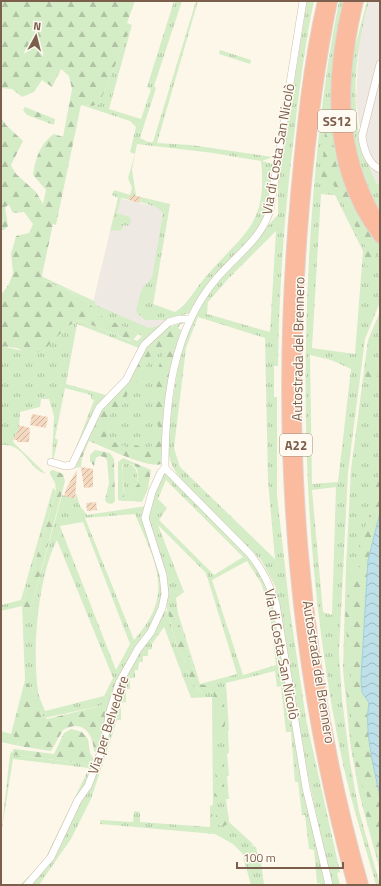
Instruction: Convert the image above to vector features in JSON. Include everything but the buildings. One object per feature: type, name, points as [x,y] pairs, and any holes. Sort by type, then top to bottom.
[{"type":"highway","name":"Autostrada del Brennero","points":[[323,1],[313,53],[301,144],[291,250],[286,351],[287,443],[298,602],[314,716],[339,832],[353,885]]},
{"type":"highway","name":"Autostrada del Brennero","points":[[332,1],[321,58],[308,154],[300,249],[295,350],[296,447],[308,604],[324,714],[347,828],[363,885]]},
{"type":"highway","name":"SS12","points":[[349,1],[338,59],[336,94],[337,120],[342,154],[352,186],[361,207],[379,231]]},
{"type":"highway","name":"SS12","points":[[358,1],[346,63],[344,100],[346,130],[352,161],[379,231]]},
{"type":"highway","points":[[346,63],[364,1]]},
{"type":"street","name":"Via di Costa San Nicolò","points":[[303,1],[272,198],[267,220],[250,244],[216,278],[201,298],[189,319],[176,359],[165,449],[165,468],[250,554],[262,569],[270,584],[276,604],[306,788],[329,885]]},
{"type":"street","points":[[380,64],[362,136],[364,147],[372,164],[380,169]]},
{"type":"street","points":[[51,462],[65,466],[72,465],[99,408],[126,380],[144,345],[169,322],[180,319],[189,319]]},
{"type":"street","name":"Via per Belvedere","points":[[27,885],[51,857],[78,800],[88,786],[103,747],[110,712],[119,683],[138,649],[151,632],[162,608],[164,594],[163,575],[145,518],[152,492],[161,472],[165,468]]},
{"type":"shaded area","points":[[369,1],[380,1],[380,184],[377,184],[363,147],[356,102],[359,41]]},
{"type":"shaded area","points":[[118,198],[169,210],[153,305],[169,320],[148,338],[91,311]]},
{"type":"green space","points":[[1,1],[135,1],[127,23],[132,25],[99,104],[92,106],[81,105],[56,225],[53,224],[41,280],[70,291],[92,306],[91,311],[138,334],[132,341],[79,320],[68,326],[42,352],[32,353],[31,356],[17,348],[1,346],[1,295],[9,284],[13,273],[11,254],[16,236],[29,233],[33,224],[24,212],[13,213],[9,205],[5,207],[8,226],[4,230],[1,230],[1,117],[6,125],[23,141],[11,165],[16,174],[36,192],[43,204],[46,190],[33,175],[35,164],[39,152],[49,138],[54,134],[63,137],[72,89],[69,76],[61,69],[52,87],[42,80],[34,92],[22,97],[12,89],[1,88]]},
{"type":"green space","points":[[174,1],[182,1],[154,86],[156,88],[140,138],[148,142],[153,142],[196,1],[198,1],[157,143],[191,145],[273,157],[262,161],[273,164],[273,169],[265,215],[256,233],[213,278],[189,313],[169,320],[145,320],[136,310],[142,288],[152,278],[163,213],[155,207],[121,198],[117,213],[130,217],[131,223],[127,226],[123,225],[121,231],[114,230],[110,232],[118,198],[112,195],[114,190],[130,195],[132,188],[128,178],[135,154],[130,152],[136,127],[130,121],[81,105],[92,106],[99,104],[132,25],[109,109],[141,119],[151,89],[147,87]],"holes":[[[137,144],[213,153],[261,161],[262,183],[260,201],[256,216],[240,240],[203,280],[187,302],[175,312],[153,304],[170,204],[136,196],[132,169]]]},
{"type":"green space","points":[[307,1],[314,1],[303,64],[288,187],[281,276],[278,366],[274,366],[274,397],[277,397],[277,495],[290,611],[306,719],[340,872],[337,873],[340,885],[332,885],[308,776],[281,613],[275,586],[261,560],[180,478],[171,463],[168,448],[179,365],[194,319],[201,304],[211,289],[249,250],[278,215],[278,185]],"holes":[[[276,231],[270,332],[207,314],[208,302],[228,279]],[[198,317],[265,338],[268,481],[275,559],[180,467],[174,448],[186,348]]]},
{"type":"green space","points":[[339,1],[345,1],[332,109],[365,224],[380,245],[380,302],[365,339],[348,472],[339,653],[342,699],[350,762],[359,811],[380,885],[376,885],[350,795],[331,702],[314,576],[310,513],[306,386],[306,322],[309,259],[313,194],[323,97]],"holes":[[[321,194],[335,195],[363,251],[355,354],[312,348]],[[310,355],[331,360],[351,369],[338,482],[312,484]],[[336,487],[332,615],[323,612],[312,490]]]},
{"type":"green space","points":[[367,1],[369,1],[364,19],[356,74],[356,110],[362,147],[377,184],[380,184],[380,215],[370,197],[351,138],[349,70]]},
{"type":"green space","points":[[220,50],[251,60],[250,64],[219,54]]},
{"type":"green space","points":[[327,106],[337,168],[346,190],[375,244],[375,259],[365,268],[365,245],[333,184],[321,183]]},
{"type":"green space","points":[[25,107],[55,119],[54,125],[27,115],[23,110]]},
{"type":"green space","points":[[41,276],[94,301],[96,305],[149,328],[164,324],[139,348],[77,324],[66,384],[106,395],[98,405],[70,463],[94,400],[91,399],[91,395],[65,388],[55,438],[58,440],[53,461],[54,416],[49,399],[41,399],[40,407],[20,412],[19,429],[13,440],[14,443],[46,474],[34,467],[21,452],[15,448],[9,445],[1,445],[1,346],[32,353],[42,352],[68,326],[79,320],[131,341],[133,339],[137,341],[142,336],[91,311],[92,306],[70,291],[41,280]]},
{"type":"green space","points":[[380,312],[380,513],[373,535],[374,768],[380,797],[380,871],[359,793],[350,742],[343,669],[351,470],[368,340]]},
{"type":"green space","points":[[181,323],[185,323],[180,324],[178,328],[181,330],[176,345],[169,379],[164,413],[161,464],[146,463],[136,460],[89,441],[82,458],[81,467],[75,468],[102,407],[145,347],[168,327]],"holes":[[[167,343],[157,374],[156,407],[153,418],[157,423],[158,432],[152,440],[152,446],[145,449],[136,445],[129,448],[109,440],[106,438],[108,431],[105,423],[110,415],[125,403],[129,388],[132,383],[137,382],[146,368],[148,358]]]},
{"type":"green space","points":[[181,330],[176,345],[166,396],[161,464],[146,463],[136,460],[114,452],[89,440],[140,357]]},
{"type":"green space","points":[[367,363],[373,365],[377,369],[378,375],[375,381],[370,381],[364,375]]},
{"type":"green space","points":[[95,450],[110,453],[114,459],[115,501],[112,504],[107,503],[105,500],[109,483],[107,460],[102,456],[99,456],[96,458],[94,466],[90,461],[90,455]]},
{"type":"green space","points":[[123,458],[151,470],[148,489],[142,502],[132,501],[132,490],[138,484],[137,472],[135,466],[128,464],[122,465],[124,497],[122,501],[118,500],[118,462]]},
{"type":"green space","points":[[124,463],[132,465],[137,473],[138,484],[132,490],[132,501],[122,501],[124,497],[122,472]]},
{"type":"green space","points":[[53,470],[63,474],[65,481],[30,612],[22,606],[56,491],[55,483],[50,474],[50,471]]},
{"type":"green space","points":[[163,473],[168,475],[254,561],[272,598],[326,885],[317,883],[314,850],[309,849],[305,815],[302,815],[298,782],[295,782],[291,732],[286,732],[281,686],[277,687],[275,671],[226,683],[229,730],[229,753],[227,754],[229,776],[227,776],[229,799],[226,799],[229,822],[252,843],[253,846],[256,847],[259,860],[261,860],[264,885],[251,885],[242,853],[233,844],[215,834],[100,824],[100,820],[133,822],[134,811],[140,812],[140,822],[210,827],[210,806],[213,805],[212,697],[191,698],[164,627],[152,644],[152,649],[148,650],[148,656],[143,656],[143,662],[139,662],[138,670],[135,670],[135,678],[130,678],[130,689],[126,689],[126,702],[121,703],[121,720],[117,720],[91,799],[71,839],[39,885],[31,885],[50,863],[61,845],[109,722],[123,681],[163,612],[167,611],[178,650],[186,663],[186,670],[195,686],[202,693],[209,691],[210,689],[200,684],[196,677],[181,628],[171,611],[166,606],[167,595],[148,527],[148,508]],"holes":[[[166,480],[243,557],[214,575],[159,520],[167,508],[158,499]],[[158,525],[206,573],[237,674],[200,684],[178,613],[176,598],[184,592]],[[247,561],[261,583],[269,607],[276,665],[243,675],[212,580]]]},
{"type":"green space","points":[[380,473],[380,513],[368,560],[361,679],[362,692],[369,703],[367,714],[374,768],[380,797],[380,863],[374,847],[363,803],[367,801],[367,795],[356,768],[354,757],[355,742],[350,734],[355,728],[345,687],[345,683],[350,681],[351,678],[345,616],[350,578],[347,572],[349,568],[358,567],[361,565],[359,559],[359,544],[371,511],[374,488]]},
{"type":"green space","points":[[53,488],[56,491],[22,606],[1,611],[1,605],[21,600]]},
{"type":"green space","points":[[76,493],[80,506],[87,515],[146,506],[159,568],[162,596],[154,622],[136,645],[105,703],[100,706],[44,718],[36,702],[32,689],[17,743],[19,746],[1,742],[1,731],[11,734],[25,680],[22,606],[30,612],[62,495],[75,499]],"holes":[[[135,514],[155,563],[158,578],[158,592],[155,607],[147,623],[134,640],[85,518]],[[83,522],[130,644],[116,670],[60,526]],[[57,540],[113,678],[104,696],[45,711],[38,691],[36,674],[36,635],[41,593],[50,555]]]},
{"type":"green space","points":[[166,606],[176,618],[181,628],[196,677],[200,684],[209,686],[210,689],[208,693],[202,693],[193,683],[186,670],[186,663],[178,650]]},
{"type":"green space","points":[[27,683],[30,685],[43,716],[47,719],[100,706],[105,702],[114,683],[116,685],[101,749],[97,753],[94,751],[89,734],[81,727],[76,726],[63,730],[51,751],[19,746],[14,737]]},
{"type":"green space","points":[[217,689],[224,690],[226,692],[222,703],[224,710],[218,715],[215,712],[215,705],[218,703],[213,697],[214,692]]},
{"type":"green space","points":[[222,717],[225,718],[225,724],[220,730],[215,728],[215,721]]},
{"type":"green space","points":[[71,729],[82,732],[88,739],[90,753],[95,761],[94,765],[15,755],[13,753],[13,749],[15,749],[54,754],[64,733]]},
{"type":"green space","points":[[12,751],[15,755],[94,765],[51,854],[24,885],[20,885],[44,861],[89,768],[13,759],[1,835],[10,754]]},
{"type":"green space","points":[[220,756],[222,765],[223,790],[220,798],[214,796],[216,788],[215,760],[216,757]]},
{"type":"green space","points":[[219,807],[225,809],[228,813],[229,823],[224,826],[218,825],[216,814]]},
{"type":"water","points":[[380,513],[380,797],[369,737],[369,703],[362,692],[361,679],[368,560]]}]
